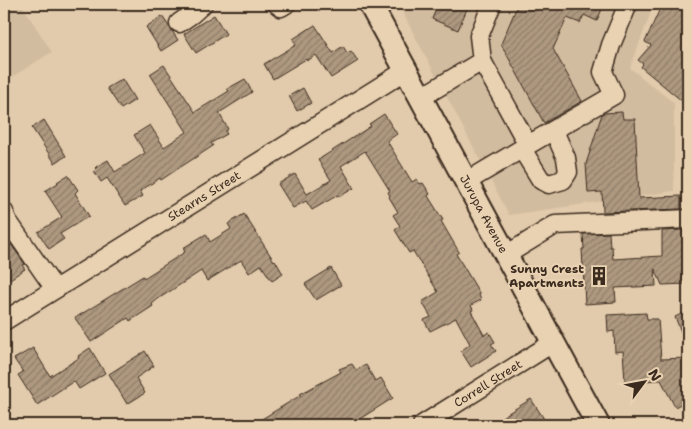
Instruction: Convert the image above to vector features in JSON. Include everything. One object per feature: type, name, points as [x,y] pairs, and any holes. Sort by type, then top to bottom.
[{"type":"main road","name":"Jurupa Avenue","points":[[370,4],[598,425]]},
{"type":"street","points":[[179,23],[203,4]]},
{"type":"street","points":[[277,4],[281,7],[286,4]]},
{"type":"street","points":[[492,4],[478,36],[482,61],[540,180],[549,184],[563,180],[568,172],[566,158],[554,131]]},
{"type":"street","points":[[466,182],[614,95],[603,72],[611,45],[628,4]]},
{"type":"street","points":[[420,98],[482,61]]},
{"type":"street","name":"Stearns Street","points":[[4,321],[405,71]]},
{"type":"street","points":[[4,212],[7,220],[55,289]]},
{"type":"street","points":[[506,255],[555,225],[688,219]]},
{"type":"street","name":"Correll Street","points":[[422,425],[554,342]]},
{"type":"shaded area","points":[[4,4],[21,4],[52,52],[4,82]]},
{"type":"shaded area","points":[[398,4],[654,4],[630,68],[674,103],[674,191],[509,215]]},
{"type":"building","points":[[438,4],[469,4],[458,30],[432,19]]},
{"type":"building","points":[[518,4],[604,4],[597,21],[584,15],[580,23],[567,18],[553,49],[582,101],[544,123],[501,44]]},
{"type":"building","points":[[662,4],[688,4],[688,106],[641,67],[643,64],[638,60],[651,45],[645,42]]},
{"type":"building","points":[[214,15],[226,34],[196,53],[184,34]]},
{"type":"building","points":[[162,16],[178,40],[161,51],[146,27]]},
{"type":"building","points":[[315,25],[333,53],[343,46],[347,53],[351,51],[358,61],[331,78],[316,55],[273,79],[264,64],[296,45],[293,39]]},
{"type":"building","points":[[164,65],[195,112],[229,91],[227,89],[245,79],[252,92],[219,113],[228,129],[225,131],[227,134],[211,143],[213,146],[161,180],[160,178],[140,191],[143,196],[125,206],[107,178],[101,182],[94,171],[96,167],[108,160],[115,172],[145,153],[134,135],[150,125],[164,147],[187,132],[150,74]]},
{"type":"building","points":[[122,79],[135,100],[121,109],[107,88]]},
{"type":"building","points":[[303,88],[311,103],[297,111],[289,96]]},
{"type":"building","points":[[622,112],[623,119],[635,119],[639,198],[681,196],[681,209],[603,212],[602,192],[588,193],[586,164],[602,114]]},
{"type":"building","points":[[384,114],[397,134],[387,141],[412,182],[417,179],[420,184],[423,183],[430,194],[428,196],[459,252],[456,254],[480,294],[481,300],[471,305],[473,310],[471,311],[484,335],[489,332],[495,342],[491,344],[496,351],[471,367],[461,351],[470,344],[456,318],[430,331],[424,320],[431,317],[422,302],[438,292],[413,251],[409,253],[395,230],[400,226],[393,215],[398,212],[389,197],[388,192],[390,191],[365,151],[341,166],[354,188],[312,210],[306,201],[293,208],[278,184],[295,174],[307,194],[331,180],[318,160],[371,126],[369,124]]},
{"type":"building","points":[[44,120],[66,156],[55,163],[32,128]]},
{"type":"building","points":[[68,175],[78,190],[75,193],[89,216],[60,234],[64,239],[49,249],[38,232],[62,217],[45,191]]},
{"type":"building","points":[[244,214],[283,274],[272,281],[261,265],[249,273],[241,260],[207,281],[201,271],[158,299],[152,304],[153,306],[130,321],[128,318],[91,342],[75,318],[185,252],[183,248],[206,234],[210,242],[231,229],[228,224]]},
{"type":"building","points":[[687,230],[688,244],[684,244],[686,284],[662,285],[655,269],[656,286],[615,288],[616,302],[585,304],[583,234],[609,233],[613,259],[662,256],[662,231]]},
{"type":"building","points":[[10,243],[25,264],[22,265],[25,269],[4,283],[4,247]]},
{"type":"building","points":[[331,268],[341,285],[316,300],[305,284]]},
{"type":"building","points":[[688,311],[688,349],[675,317]]},
{"type":"building","points":[[646,313],[647,319],[658,319],[661,359],[688,358],[688,400],[675,407],[661,380],[625,382],[623,351],[615,352],[614,331],[608,332],[607,315]]},
{"type":"building","points":[[33,348],[50,376],[79,358],[78,356],[90,348],[105,373],[79,389],[74,381],[37,405],[18,375],[23,372],[14,359]]},
{"type":"building","points":[[145,351],[154,366],[136,378],[145,393],[127,404],[109,374]]},
{"type":"building","points":[[352,364],[356,370],[366,365],[375,381],[381,378],[393,398],[350,425],[252,425],[300,394],[341,372],[339,369]]},
{"type":"building","points":[[531,399],[548,425],[489,425]]},
{"type":"place","name":"Sunny Crest Apartments","points":[[599,276]]}]
